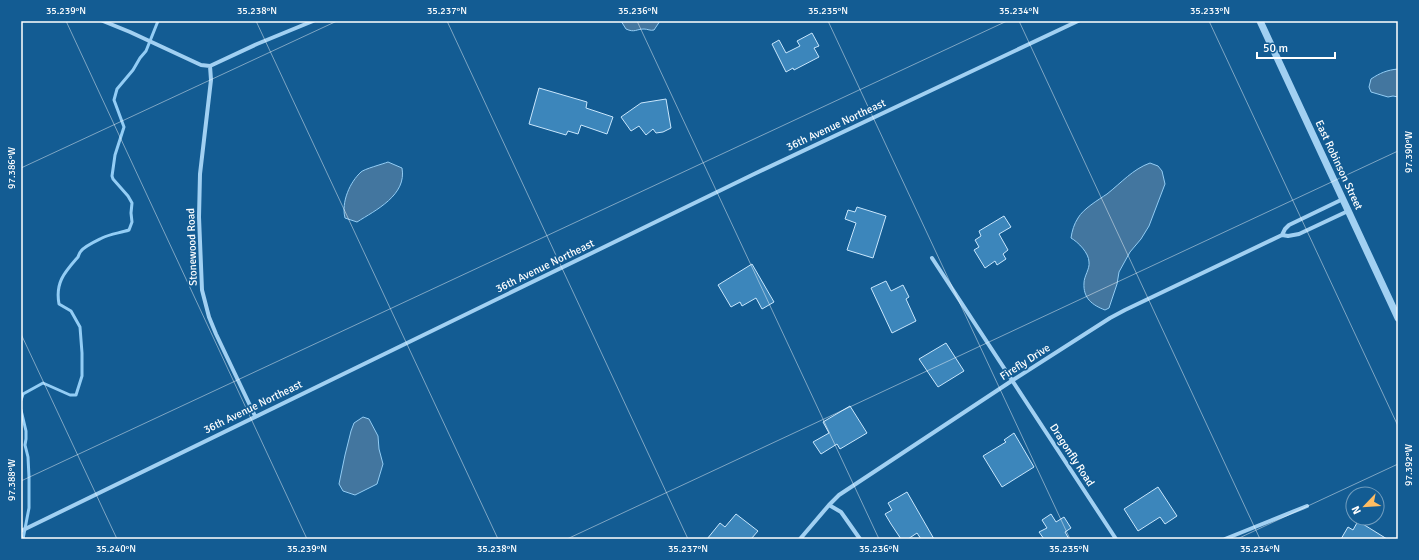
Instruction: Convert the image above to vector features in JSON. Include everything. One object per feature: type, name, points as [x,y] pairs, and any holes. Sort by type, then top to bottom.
[{"type":"street","points":[[103,21],[201,65],[210,66],[257,44],[313,21]]},
{"type":"street","name":"36th Avenue Northeast","points":[[21,531],[752,174],[1078,21]]},
{"type":"street","name":"East Robinson Street","points":[[1260,21],[1398,318]]},
{"type":"street","name":"Stonewood Road","points":[[210,66],[211,80],[200,174],[202,290],[209,317],[216,334],[255,416]]},
{"type":"street","name":"Firefly Drive","points":[[1282,235],[1289,225],[1343,199]]},
{"type":"street","name":"Firefly Drive","points":[[800,539],[828,505],[839,495],[1013,380],[1125,310],[1282,235],[1288,236],[1298,234],[1348,211]]},
{"type":"street","name":"Dragonfly Road","points":[[932,258],[1116,539]]},
{"type":"street","points":[[828,505],[841,512],[860,539]]},
{"type":"street","points":[[1225,539],[1307,506]]},
{"type":"water","points":[[621,21],[660,21],[654,30],[644,29],[634,31],[626,29]]},
{"type":"water","points":[[1398,69],[1398,97],[1388,97],[1371,92],[1369,87],[1371,79],[1384,72]]},
{"type":"water","points":[[388,162],[402,168],[400,186],[395,194],[381,207],[357,222],[345,218],[345,199],[353,181],[361,172]]},
{"type":"water","points":[[1150,163],[1158,166],[1162,171],[1165,184],[1149,226],[1141,239],[1130,252],[1119,272],[1117,284],[1109,308],[1105,310],[1092,303],[1085,293],[1084,280],[1089,267],[1089,259],[1083,248],[1071,238],[1073,228],[1080,215],[1087,208],[1133,173]]},
{"type":"water","points":[[363,417],[369,419],[378,436],[379,449],[383,464],[377,484],[355,495],[343,491],[339,484],[351,431],[354,423]]},
{"type":"building","points":[[812,33],[819,46],[814,48],[819,57],[794,70],[793,68],[786,72],[772,44],[779,40],[786,53],[800,46],[797,41]]},
{"type":"building","points":[[539,88],[587,102],[586,108],[613,117],[607,134],[581,125],[578,134],[568,131],[566,135],[529,124]]},
{"type":"building","points":[[666,99],[671,128],[663,132],[656,133],[653,129],[646,135],[639,126],[631,131],[621,117],[641,103]]},
{"type":"building","points":[[857,207],[886,216],[873,258],[847,250],[856,223],[845,219],[848,210],[855,212]]},
{"type":"building","points":[[1004,216],[1011,227],[999,234],[1008,250],[1003,254],[1006,259],[997,265],[995,261],[985,268],[974,250],[979,247],[975,240],[981,236],[979,231]]},
{"type":"building","points":[[752,264],[774,302],[762,309],[756,298],[742,306],[740,302],[731,307],[718,285]]},
{"type":"building","points":[[886,281],[891,291],[903,285],[909,297],[906,299],[916,321],[892,333],[871,288]]},
{"type":"building","points":[[946,343],[964,371],[938,387],[919,359]]},
{"type":"building","points":[[850,406],[867,433],[840,449],[837,444],[821,454],[813,442],[829,433],[823,422]]},
{"type":"building","points":[[1014,433],[1034,467],[1002,487],[983,456],[1006,442],[1004,440]]},
{"type":"building","points":[[1158,487],[1177,516],[1165,524],[1160,517],[1138,531],[1124,509]]},
{"type":"building","points":[[907,492],[934,539],[921,539],[917,533],[908,539],[901,539],[885,514],[892,510],[888,503]]},
{"type":"building","points":[[736,514],[758,531],[751,539],[707,539],[720,523],[725,527]]},
{"type":"building","points":[[1051,514],[1056,522],[1064,517],[1071,528],[1065,532],[1069,539],[1044,539],[1039,532],[1047,528],[1042,520]]},
{"type":"building","points":[[1355,526],[1366,526],[1387,539],[1341,539],[1348,527],[1353,530]]},
{"type":"waterway","points":[[21,400],[23,394],[43,383],[70,395],[76,395],[82,376],[80,327],[71,311],[59,304],[58,289],[65,273],[83,249],[105,237],[129,230],[132,222],[132,203],[112,176],[115,155],[124,127],[114,100],[117,89],[146,51],[158,21]]},
{"type":"waterway","points":[[21,410],[26,431],[25,445],[28,457],[29,477],[29,508],[23,539]]}]
